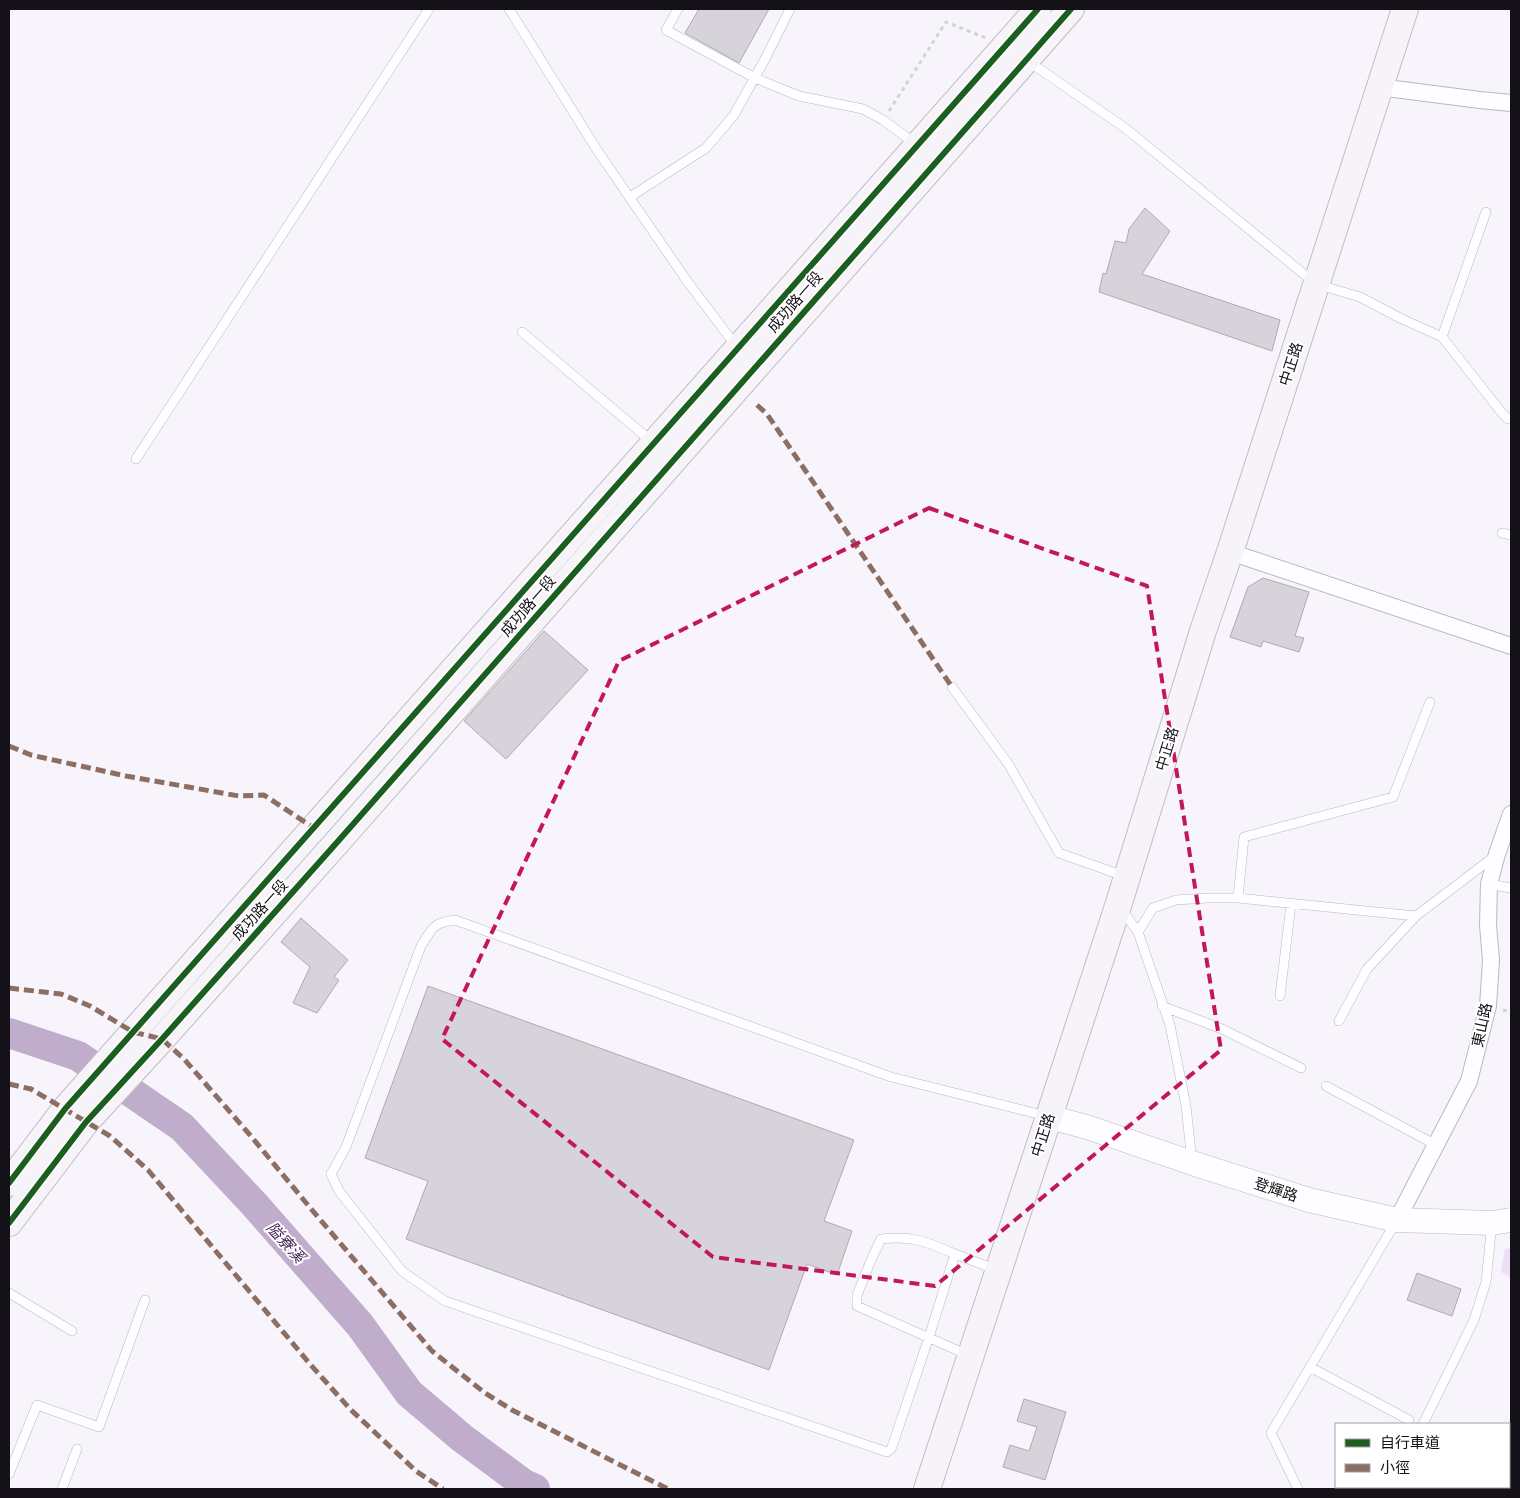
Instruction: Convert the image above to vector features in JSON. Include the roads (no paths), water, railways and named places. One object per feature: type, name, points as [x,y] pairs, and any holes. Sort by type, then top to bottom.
[{"type":"main road","name":"成功路一段","points":[[9,1183],[76,1115],[162,1039],[340,839],[741,366],[1016,52],[1038,9]]},
{"type":"main road","name":"成功路一段","points":[[9,1223],[76,1115],[133,1032],[653,443],[741,366],[917,145],[1016,52],[1070,9]]},
{"type":"main road","name":"中正路","points":[[928,1489],[1128,877],[1203,631],[1405,9]]},
{"type":"street","points":[[1380,87],[1511,103]]},
{"type":"street","points":[[1230,552],[1511,646]]},
{"type":"street","name":"東山路","points":[[1397,1220],[1469,1081],[1488,1006],[1491,960],[1488,925],[1489,884],[1511,814]]},
{"type":"street","name":"登輝路","points":[[1049,1117],[1087,1127],[1192,1163],[1310,1200],[1397,1220],[1502,1222]]},
{"type":"lane","points":[[136,459],[429,9]]},
{"type":"lane","points":[[508,9],[597,150],[687,281],[741,366]]},
{"type":"lane","points":[[678,9],[666,30],[755,78],[799,96],[863,109],[883,120],[917,145]]},
{"type":"lane","points":[[630,197],[706,148],[734,115],[790,9]]},
{"type":"lane","points":[[1016,52],[1124,128],[1316,284],[1360,297],[1442,337],[1502,413],[1508,419],[1511,419]]},
{"type":"lane","points":[[1442,337],[1486,212]]},
{"type":"lane","points":[[522,332],[653,443]]},
{"type":"lane","points":[[952,687],[1009,765],[1059,853],[1128,877]]},
{"type":"lane","points":[[1238,898],[1244,837],[1393,797],[1430,702]]},
{"type":"lane","points":[[1339,1021],[1367,969],[1416,916],[1497,854]]},
{"type":"lane","points":[[1489,884],[1511,888]]},
{"type":"lane","points":[[1138,932],[1153,908],[1176,900],[1208,898],[1238,898],[1416,916]]},
{"type":"lane","points":[[1280,996],[1291,904]]},
{"type":"lane","points":[[1118,906],[1138,932],[1170,1026],[1186,1106],[1192,1163]]},
{"type":"lane","points":[[954,1254],[929,1337],[893,1444],[887,1452],[445,1301],[402,1272],[339,1191],[331,1174],[346,1147],[421,946],[434,925],[455,920],[891,1077],[1049,1117]]},
{"type":"lane","points":[[1162,1006],[1222,1029],[1301,1068]]},
{"type":"lane","points":[[1326,1086],[1436,1145]]},
{"type":"lane","points":[[1298,1489],[1271,1433],[1397,1220]]},
{"type":"lane","points":[[1423,1423],[1474,1320],[1502,1222]]},
{"type":"lane","points":[[971,1356],[857,1306],[857,1294],[881,1239],[899,1237],[925,1241],[954,1254],[999,1270]]},
{"type":"lane","points":[[9,1293],[72,1331]]},
{"type":"lane","points":[[9,1474],[37,1405],[99,1427],[145,1300]]},
{"type":"lane","points":[[1310,1367],[1409,1420]]},
{"type":"lane","points":[[62,1489],[77,1450]]},
{"type":"waterway","name":"隘寮溪","points":[[9,1033],[78,1056],[182,1127],[254,1204],[360,1325],[409,1393],[462,1438],[524,1484],[535,1489]]}]
